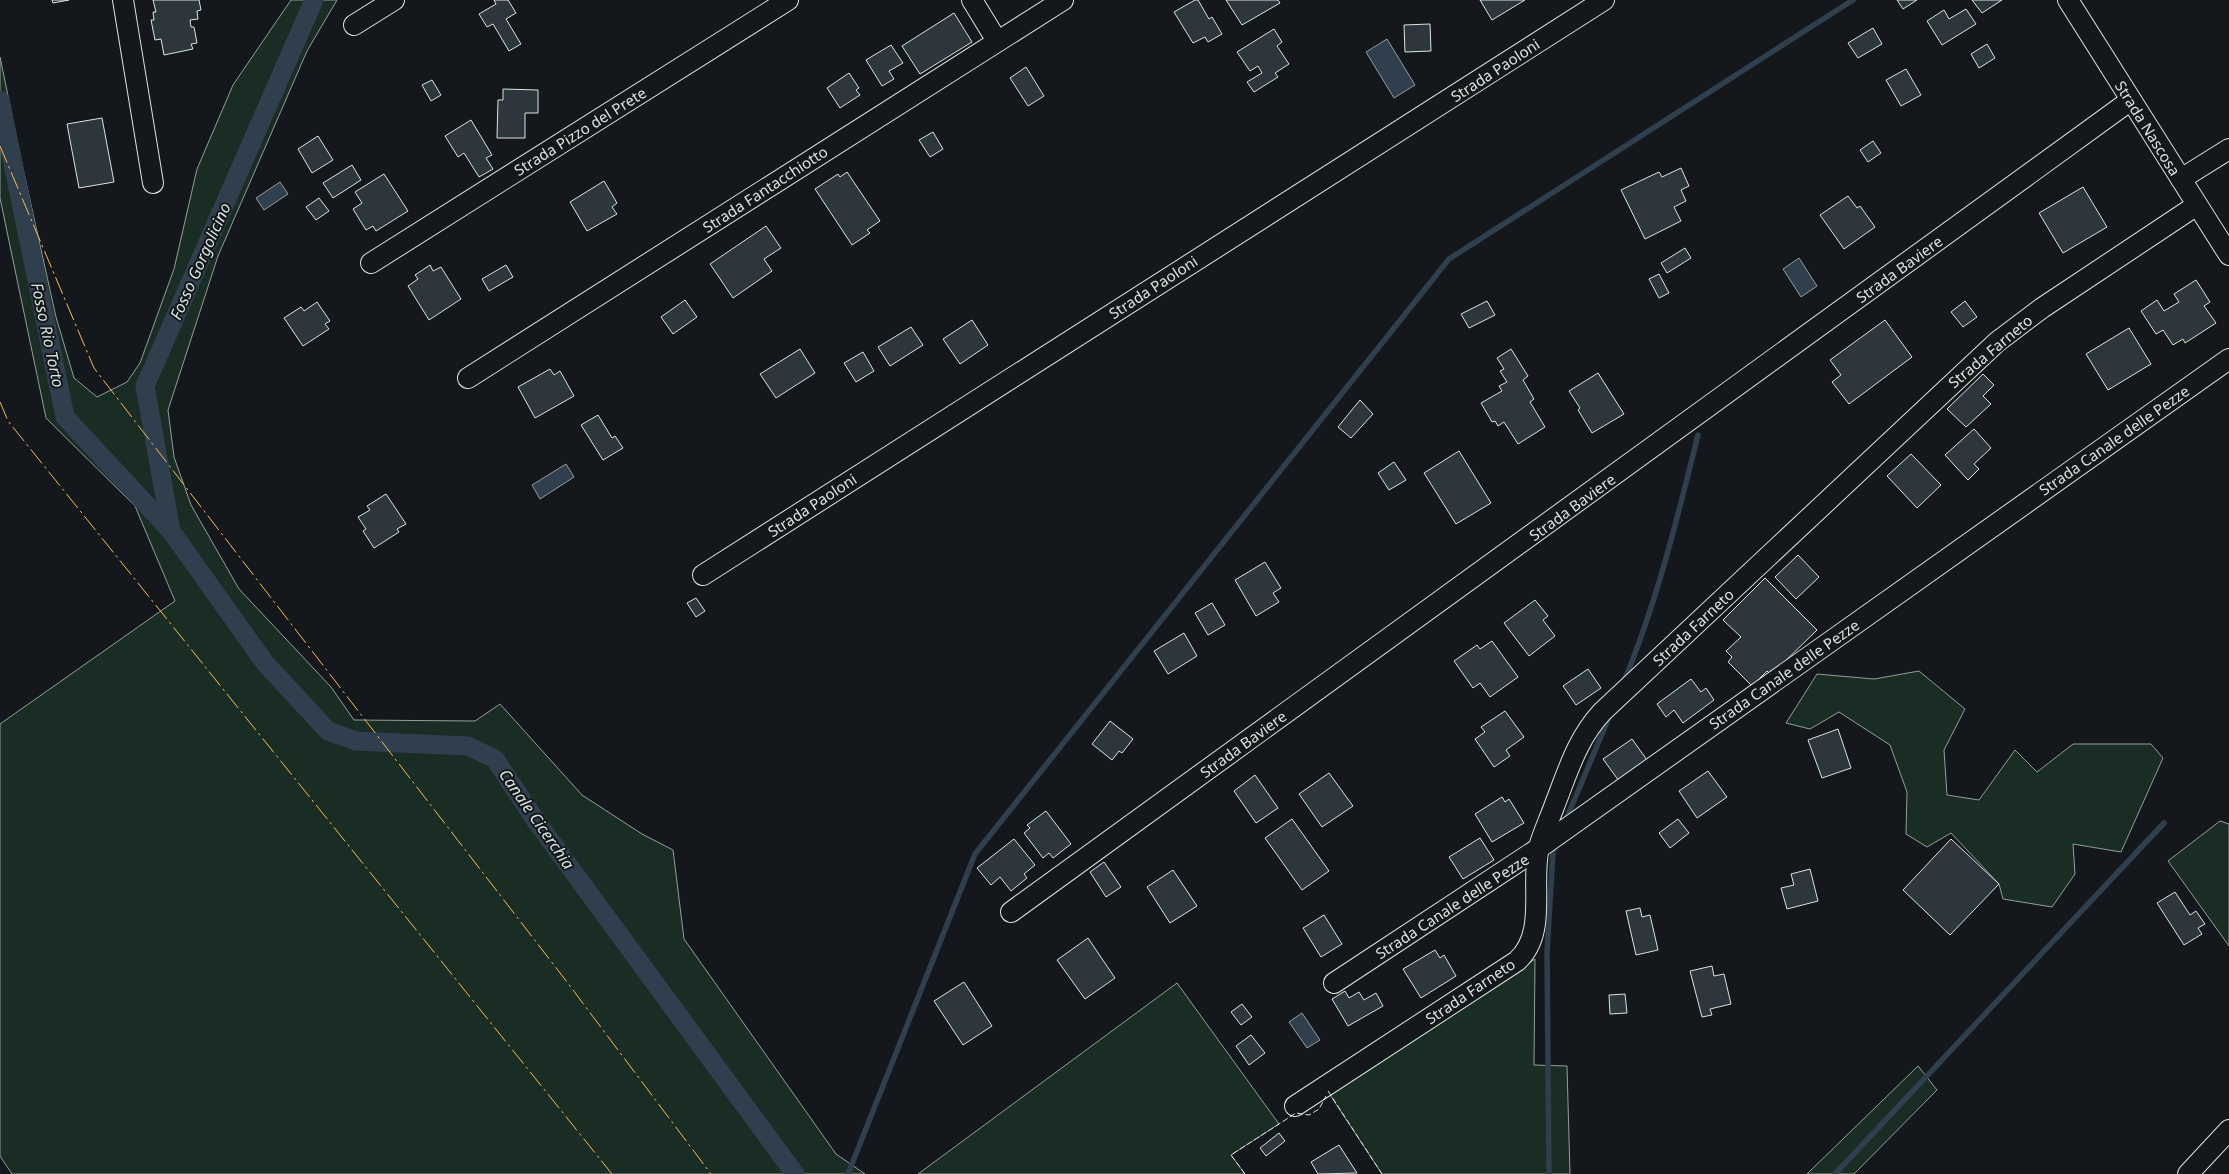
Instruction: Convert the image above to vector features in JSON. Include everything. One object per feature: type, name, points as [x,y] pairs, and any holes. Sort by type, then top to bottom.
[{"type":"street","points":[[123,0],[153,183]]},
{"type":"street","points":[[354,25],[394,0]]},
{"type":"street","name":"Strada Pizzo del Prete","points":[[371,263],[788,0]]},
{"type":"street","points":[[972,0],[997,41]]},
{"type":"street","name":"Strada Fantacchiotto","points":[[468,378],[1063,0]]},
{"type":"street","name":"Strada Paoloni","points":[[703,575],[1604,0]]},
{"type":"street","name":"Strada Nascosa","points":[[2068,0],[2229,255]]},
{"type":"street","name":"Strada Baviere","points":[[1011,912],[2131,100]]},
{"type":"street","points":[[2181,180],[2229,149]]},
{"type":"street","name":"Strada Farneto","points":[[1295,1106],[1523,956],[1531,944],[1534,932],[1539,848],[1579,743],[1586,730],[1608,706],[1997,342],[2042,308],[2197,205]]},
{"type":"street","name":"Strada Canale delle Pezze","points":[[1334,983],[1539,848],[2229,358]]},
{"type":"street","points":[[2188,1174],[2229,1130]]},
{"type":"green space","points":[[291,0],[337,0],[307,51],[218,256],[168,410],[174,457],[191,505],[239,589],[331,687],[354,720],[475,721],[500,704],[582,795],[642,834],[673,850],[684,939],[836,1154],[865,1174],[12,1174],[0,1156],[0,724],[175,601],[135,506],[46,418],[0,198],[0,57],[56,317],[74,378],[97,397],[127,382],[140,363],[174,269],[197,169],[233,85]]},
{"type":"green space","points":[[1919,671],[1965,709],[1944,750],[1947,795],[1979,800],[2015,750],[2037,772],[2073,744],[2151,744],[2163,758],[2121,852],[2073,844],[2075,874],[2052,907],[2003,899],[1999,884],[1951,833],[1927,847],[1906,834],[1907,792],[1890,745],[1839,712],[1810,729],[1786,723],[1817,674],[1874,679]]},
{"type":"green space","points":[[2220,821],[2229,824],[2229,946],[2168,861]]},
{"type":"green space","points":[[1535,959],[1534,1065],[1567,1066],[1570,1174],[1382,1174],[1330,1095]]},
{"type":"green space","points":[[1177,983],[1279,1124],[1231,1155],[1245,1174],[918,1174]]},
{"type":"green space","points":[[1918,1066],[1937,1090],[1854,1174],[1807,1174]]},
{"type":"water","points":[[1387,39],[1415,85],[1394,98],[1366,52]]},
{"type":"water","points":[[280,182],[288,194],[264,210],[256,198]]},
{"type":"water","points":[[1799,258],[1817,286],[1801,297],[1783,269]]},
{"type":"water","points":[[566,464],[574,477],[540,499],[532,485]]},
{"type":"water","points":[[1302,1013],[1320,1040],[1307,1048],[1289,1022]]},
{"type":"building","points":[[52,0],[69,0],[53,3]]},
{"type":"building","points":[[153,0],[199,0],[201,10],[197,11],[198,19],[190,20],[191,27],[194,27],[197,43],[191,44],[193,49],[164,55],[161,39],[155,40],[151,20],[154,20],[153,12],[156,12]]},
{"type":"building","points":[[494,0],[508,0],[516,13],[506,19],[521,44],[509,51],[493,24],[487,27],[479,14],[496,4]]},
{"type":"building","points":[[1198,0],[1209,19],[1212,17],[1222,34],[1208,42],[1205,37],[1193,43],[1174,12]]},
{"type":"building","points":[[1226,0],[1278,0],[1280,3],[1242,25]]},
{"type":"building","points":[[1480,0],[1525,0],[1492,20]]},
{"type":"building","points":[[1897,0],[1917,0],[1903,9]]},
{"type":"building","points":[[1972,0],[2002,0],[1982,13]]},
{"type":"building","points":[[1966,9],[1976,24],[1942,45],[1927,21],[1944,10],[1949,19]]},
{"type":"building","points":[[954,13],[972,42],[920,74],[902,46]]},
{"type":"building","points":[[1430,24],[1431,51],[1405,52],[1404,25]]},
{"type":"building","points":[[1873,28],[1882,44],[1858,58],[1848,43]]},
{"type":"building","points":[[1274,29],[1282,42],[1277,46],[1289,64],[1275,73],[1278,77],[1254,92],[1247,82],[1262,73],[1258,66],[1250,71],[1237,52]]},
{"type":"building","points":[[1987,44],[1995,58],[1979,68],[1971,54]]},
{"type":"building","points":[[891,45],[903,63],[889,71],[894,79],[882,86],[866,60]]},
{"type":"building","points":[[1026,67],[1044,96],[1028,106],[1010,78]]},
{"type":"building","points":[[1906,69],[1921,95],[1901,106],[1886,80]]},
{"type":"building","points":[[849,73],[859,88],[856,90],[860,95],[840,108],[827,88]]},
{"type":"building","points":[[432,80],[441,95],[431,101],[422,85]]},
{"type":"building","points":[[503,89],[538,90],[538,113],[525,113],[525,138],[497,138],[498,100],[503,100]]},
{"type":"building","points":[[102,118],[114,182],[79,188],[67,124]]},
{"type":"building","points":[[471,120],[492,155],[486,158],[493,169],[479,177],[464,153],[458,157],[445,136]]},
{"type":"building","points":[[933,132],[943,149],[930,157],[919,140]]},
{"type":"building","points":[[318,136],[333,160],[312,173],[298,149]]},
{"type":"building","points":[[1873,141],[1881,153],[1868,162],[1860,150]]},
{"type":"building","points":[[352,165],[361,180],[333,198],[323,183]]},
{"type":"building","points":[[1681,168],[1689,186],[1681,190],[1686,201],[1674,207],[1681,221],[1645,239],[1621,190],[1659,172],[1662,177]]},
{"type":"building","points":[[847,172],[880,221],[867,230],[870,233],[852,245],[815,189],[838,174],[840,177]]},
{"type":"building","points":[[384,174],[408,211],[376,231],[373,226],[366,230],[353,209],[362,203],[355,192]]},
{"type":"building","points":[[604,181],[617,203],[612,207],[617,214],[587,231],[570,202]]},
{"type":"building","points":[[2083,187],[2107,227],[2063,253],[2039,213]]},
{"type":"building","points":[[1848,196],[1857,208],[1860,206],[1875,227],[1844,249],[1820,215]]},
{"type":"building","points":[[319,198],[329,211],[316,220],[306,207]]},
{"type":"building","points":[[766,226],[781,248],[764,259],[772,271],[733,298],[710,264]]},
{"type":"building","points":[[1685,248],[1691,258],[1667,273],[1661,263]]},
{"type":"building","points":[[430,265],[433,271],[441,267],[461,299],[429,320],[408,286],[418,279],[415,275]]},
{"type":"building","points":[[506,265],[513,277],[489,291],[482,279]]},
{"type":"building","points":[[1659,274],[1669,293],[1659,298],[1649,279]]},
{"type":"building","points":[[2196,280],[2210,302],[2204,306],[2216,323],[2185,343],[2183,339],[2173,345],[2163,330],[2156,334],[2141,311],[2157,300],[2164,311],[2179,302],[2174,294]]},
{"type":"building","points":[[685,300],[697,317],[673,334],[661,317]]},
{"type":"building","points":[[1487,301],[1495,315],[1469,328],[1461,314]]},
{"type":"building","points":[[1965,301],[1977,317],[1963,327],[1951,312]]},
{"type":"building","points":[[317,302],[330,321],[325,324],[329,329],[303,346],[284,318],[301,307],[304,311]]},
{"type":"building","points":[[972,320],[988,345],[960,364],[943,339]]},
{"type":"building","points":[[1885,320],[1912,357],[1849,404],[1832,382],[1841,375],[1830,360]]},
{"type":"building","points":[[911,327],[923,345],[890,366],[878,347]]},
{"type":"building","points":[[2129,328],[2151,364],[2108,390],[2086,354]]},
{"type":"building","points":[[800,349],[815,373],[776,398],[760,374]]},
{"type":"building","points":[[1511,349],[1528,376],[1523,380],[1534,399],[1530,402],[1545,427],[1518,444],[1504,422],[1498,426],[1495,421],[1492,422],[1481,403],[1502,391],[1499,386],[1507,382],[1500,371],[1504,369],[1497,358]]},
{"type":"building","points":[[863,352],[874,371],[856,382],[844,363]]},
{"type":"building","points":[[550,369],[554,375],[560,371],[574,396],[535,418],[518,387]]},
{"type":"building","points":[[1598,373],[1624,414],[1592,433],[1569,391]]},
{"type":"building","points":[[1983,374],[1994,385],[1983,396],[1991,404],[1966,427],[1947,409]]},
{"type":"building","points":[[1360,400],[1373,414],[1351,438],[1338,427]]},
{"type":"building","points":[[598,415],[612,438],[615,436],[623,448],[603,460],[581,425]]},
{"type":"building","points":[[1974,429],[1991,448],[1974,464],[1979,469],[1968,480],[1945,455]]},
{"type":"building","points":[[1459,451],[1491,503],[1456,524],[1424,473]]},
{"type":"building","points":[[1911,454],[1941,485],[1917,508],[1887,476]]},
{"type":"building","points":[[1394,462],[1406,480],[1389,490],[1378,473]]},
{"type":"building","points":[[386,494],[406,524],[397,529],[399,532],[374,548],[363,531],[366,529],[358,517],[370,510],[367,506]]},
{"type":"building","points":[[1798,555],[1819,577],[1796,599],[1775,577]]},
{"type":"building","points":[[1265,562],[1281,588],[1273,593],[1279,602],[1256,616],[1235,580]]},
{"type":"building","points":[[1765,578],[1817,630],[1771,675],[1767,671],[1752,686],[1728,662],[1732,657],[1726,651],[1741,637],[1723,620]]},
{"type":"building","points":[[696,598],[705,611],[696,617],[687,603]]},
{"type":"building","points":[[1535,600],[1548,616],[1543,620],[1555,636],[1529,656],[1504,623]]},
{"type":"building","points":[[1212,603],[1225,625],[1208,635],[1195,613]]},
{"type":"building","points":[[1184,633],[1197,656],[1168,674],[1154,651]]},
{"type":"building","points":[[1492,641],[1518,677],[1490,697],[1480,683],[1473,688],[1454,661],[1477,645],[1480,649]]},
{"type":"building","points":[[1588,669],[1601,688],[1576,705],[1563,686]]},
{"type":"building","points":[[1691,679],[1701,692],[1706,688],[1714,700],[1683,723],[1674,710],[1666,717],[1657,704]]},
{"type":"building","points":[[1505,711],[1524,737],[1506,750],[1510,756],[1494,767],[1475,739],[1485,732],[1481,727]]},
{"type":"building","points":[[1110,721],[1133,739],[1122,753],[1119,751],[1112,760],[1092,744]]},
{"type":"building","points":[[1838,729],[1851,768],[1822,778],[1808,740]]},
{"type":"building","points":[[1632,739],[1647,760],[1619,781],[1603,759]]},
{"type":"building","points":[[1708,771],[1727,797],[1697,818],[1679,791]]},
{"type":"building","points":[[1329,773],[1353,806],[1322,827],[1299,794]]},
{"type":"building","points":[[1255,775],[1278,808],[1256,823],[1234,791]]},
{"type":"building","points":[[1502,797],[1505,802],[1509,799],[1524,823],[1492,842],[1475,814]]},
{"type":"building","points":[[1046,811],[1071,844],[1053,858],[1049,853],[1043,858],[1024,833],[1030,828],[1027,825]]},
{"type":"building","points":[[1292,819],[1329,871],[1302,890],[1265,838]]},
{"type":"building","points":[[1678,819],[1689,833],[1670,848],[1659,833]]},
{"type":"building","points":[[1480,838],[1494,860],[1463,879],[1449,857]]},
{"type":"building","points":[[1014,839],[1035,865],[1024,874],[1027,878],[1011,891],[1000,877],[991,885],[977,868]]},
{"type":"building","points":[[1951,839],[1999,884],[1950,935],[1903,890]]},
{"type":"building","points":[[1104,862],[1121,887],[1106,897],[1090,872]]},
{"type":"building","points":[[1810,869],[1818,901],[1787,909],[1781,888],[1794,885],[1791,874]]},
{"type":"building","points":[[1173,870],[1197,906],[1170,923],[1147,887]]},
{"type":"building","points":[[2175,892],[2190,915],[2196,911],[2205,924],[2198,928],[2202,934],[2184,945],[2157,903]]},
{"type":"building","points":[[1640,908],[1642,917],[1650,915],[1658,950],[1636,955],[1626,911]]},
{"type":"building","points":[[1324,915],[1342,944],[1321,957],[1303,928]]},
{"type":"building","points":[[1088,938],[1115,978],[1085,999],[1057,960]]},
{"type":"building","points":[[1435,950],[1440,958],[1444,955],[1456,976],[1421,998],[1403,969]]},
{"type":"building","points":[[1712,966],[1714,976],[1724,974],[1731,1004],[1710,1009],[1712,1015],[1702,1017],[1690,971]]},
{"type":"building","points":[[964,982],[992,1026],[963,1045],[934,1001]]},
{"type":"building","points":[[1345,991],[1349,998],[1359,992],[1364,1000],[1376,993],[1383,1006],[1348,1026],[1332,999]]},
{"type":"building","points":[[1625,994],[1627,1013],[1610,1014],[1609,995]]},
{"type":"building","points":[[1242,1004],[1252,1017],[1241,1025],[1231,1012]]},
{"type":"building","points":[[1251,1035],[1265,1053],[1249,1065],[1236,1046]]},
{"type":"building","points":[[1279,1133],[1285,1141],[1266,1156],[1260,1148]]},
{"type":"building","points":[[1339,1145],[1357,1173],[1318,1174],[1311,1162]]},
{"type":"waterway","name":"Fosso Gorgolicino","points":[[171,531],[145,386],[314,0]]},
{"type":"waterway","points":[[848,1174],[975,854],[1449,259],[1853,0]]},
{"type":"waterway","name":"Canale Cicerchia","points":[[0,100],[65,417],[171,531],[265,663],[328,731],[356,741],[468,746],[495,759],[536,821],[795,1174]]},
{"type":"waterway","points":[[1624,681],[1647,621],[1674,529],[1698,435]]},
{"type":"waterway","points":[[1565,822],[1610,715]]},
{"type":"waterway","points":[[1835,1174],[2164,823]]},
{"type":"waterway","points":[[1549,1174],[1547,952],[1553,851],[1556,844]]},
{"type":"fence","points":[[1328,1091],[1382,1174]]},
{"type":"fence","points":[[1245,1174],[1231,1155],[1296,1113],[1309,1115],[1319,1109],[1326,1096]]},
{"type":"power","points":[[0,146],[94,368],[567,982],[711,1174]]},
{"type":"power","points":[[0,402],[8,421],[612,1174]]},
{"type":"water label","name":"Fosso Rio Torto","points":[[48,335]]}]
